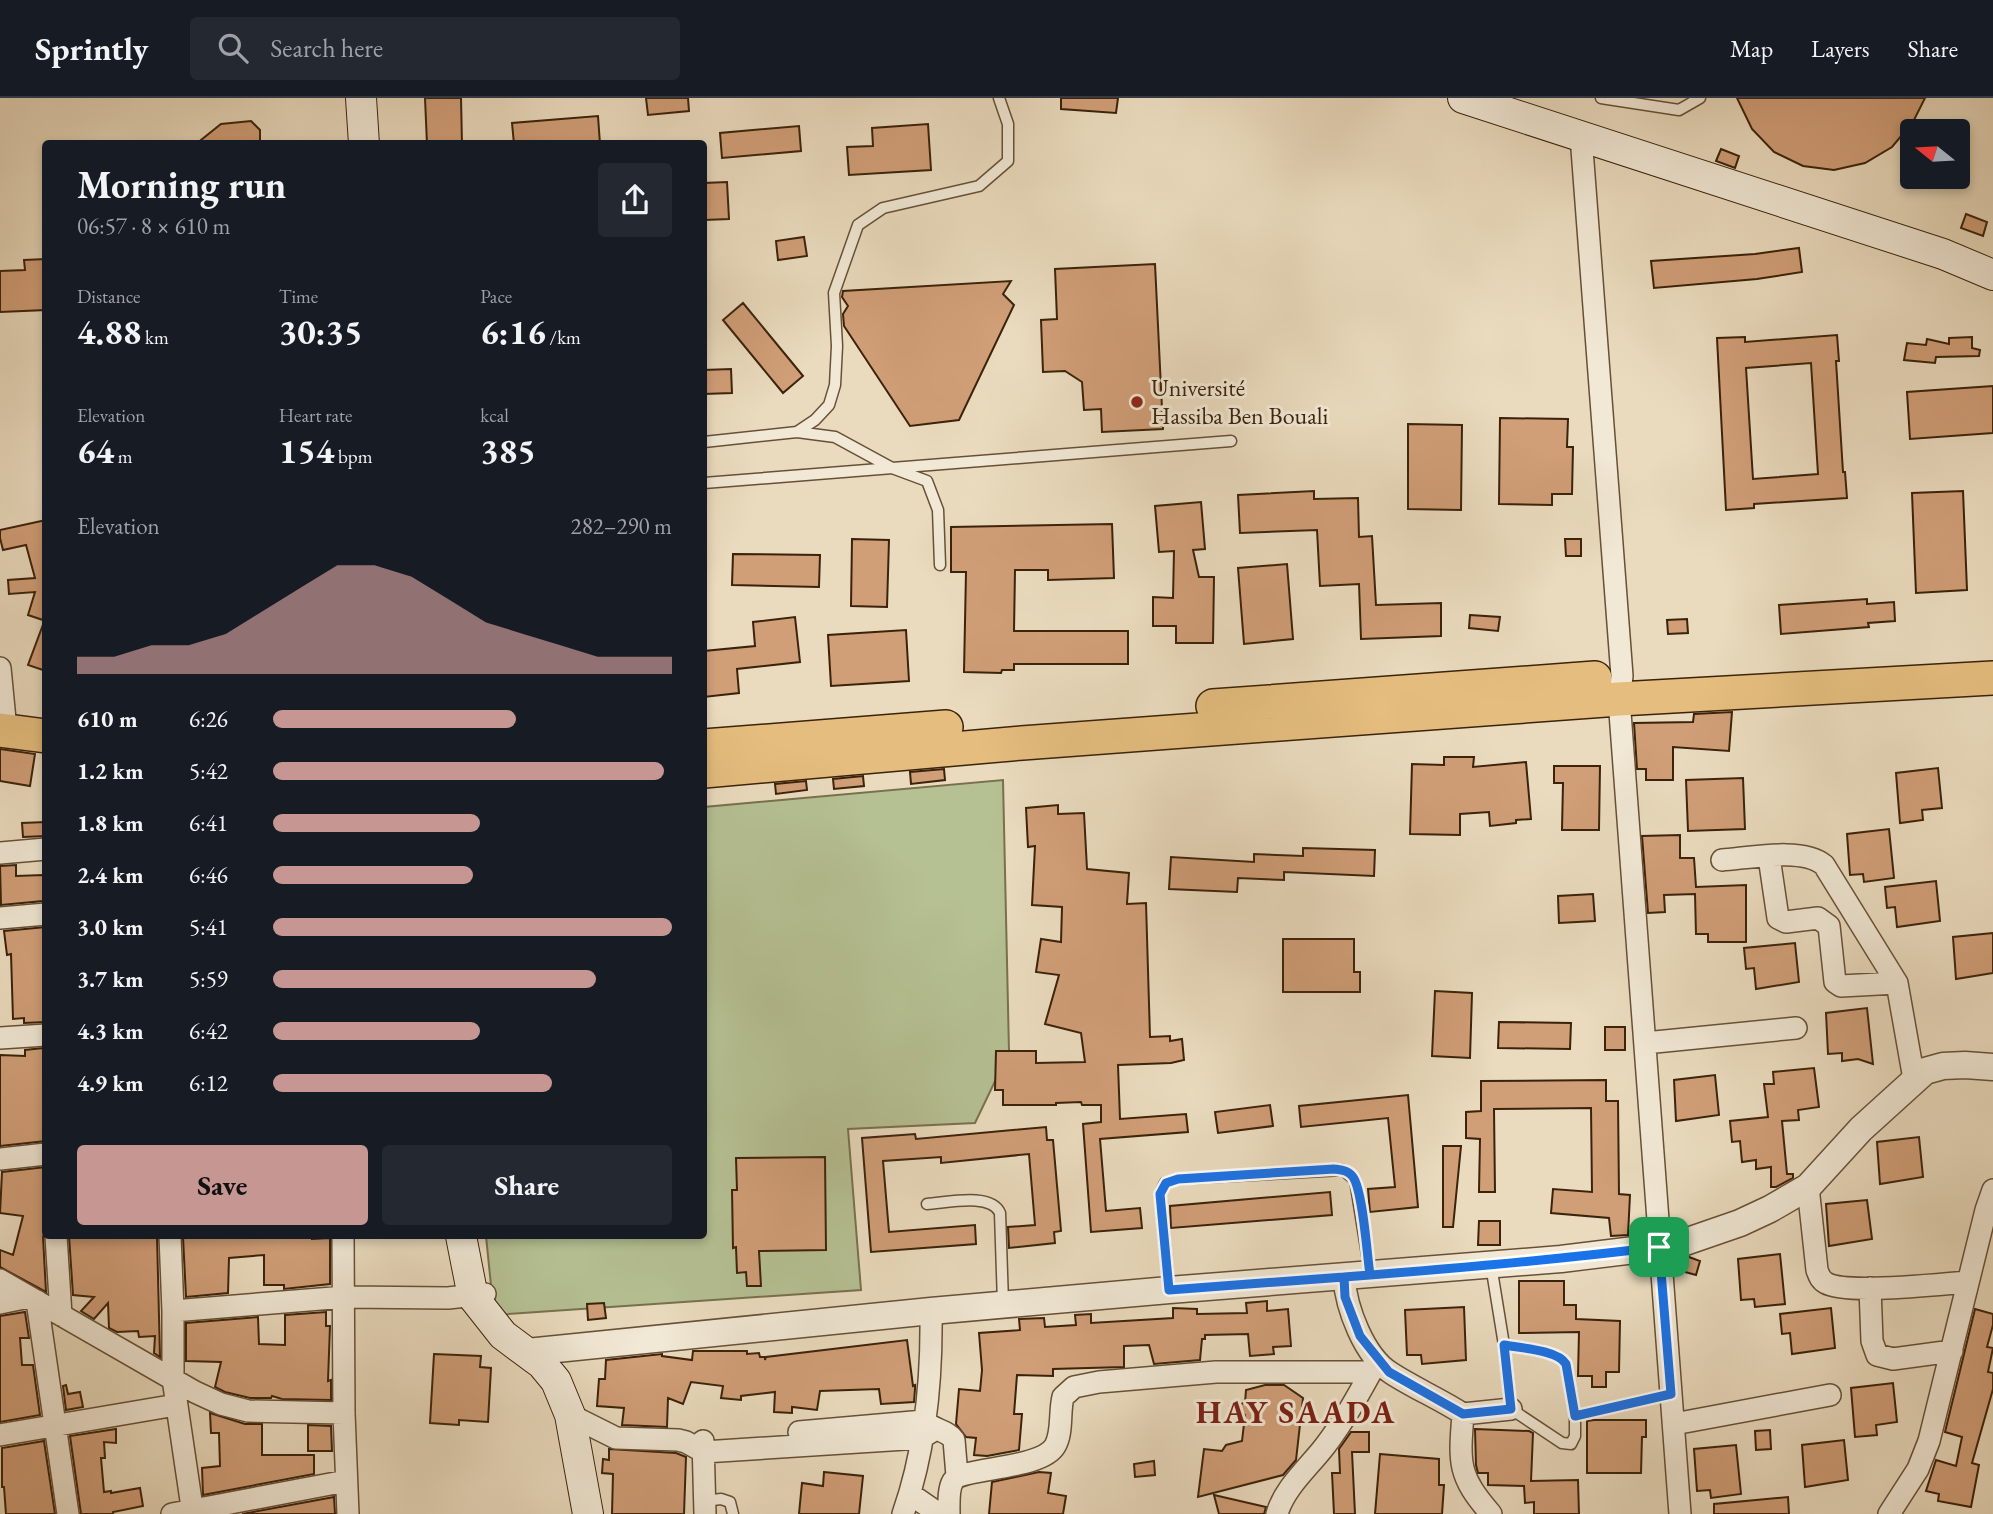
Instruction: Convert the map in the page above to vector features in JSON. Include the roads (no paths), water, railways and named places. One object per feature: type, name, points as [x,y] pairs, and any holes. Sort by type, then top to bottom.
[{"type":"main road","points":[[344,98],[347,140]]},
{"type":"main road","points":[[360,98],[364,140]]},
{"type":"main road","points":[[1463,98],[1499,104],[1581,136],[1943,254],[1993,275]]},
{"type":"main road","points":[[707,746],[1620,688],[1993,661]]},
{"type":"main road","points":[[707,771],[1620,688],[1993,678]]},
{"type":"main road","points":[[3,730],[42,735]]},
{"type":"main road","points":[[462,1239],[482,1300],[503,1335],[527,1352],[556,1381],[570,1415],[589,1514]]},
{"type":"main road","points":[[480,1239],[482,1300]]},
{"type":"street","points":[[1581,136],[1680,1514]]},
{"type":"street","points":[[0,668],[3,730]]},
{"type":"street","points":[[0,853],[42,849]]},
{"type":"street","points":[[1769,857],[1778,918],[1786,922],[1818,918],[1829,926],[1835,982],[1841,986],[1897,983]]},
{"type":"street","points":[[1722,860],[1810,857],[1824,865],[1897,983],[1914,1079]]},
{"type":"street","points":[[0,918],[42,914]]},
{"type":"street","points":[[1645,1043],[1796,1028]]},
{"type":"street","points":[[0,1038],[42,1035]]},
{"type":"street","points":[[527,1352],[931,1311],[1491,1265],[1685,1242],[1740,1223],[1808,1187],[1861,1129],[1925,1071],[1943,1066],[1993,1067]]},
{"type":"street","points":[[0,1158],[42,1154]]},
{"type":"street","points":[[1808,1187],[1816,1270],[1821,1279],[1833,1286],[1870,1288],[1968,1282]]},
{"type":"street","points":[[1889,1514],[1918,1469],[1929,1441],[1993,1190]]},
{"type":"street","points":[[56,1239],[61,1315]]},
{"type":"street","points":[[170,1239],[173,1379],[186,1512],[346,1481]]},
{"type":"street","points":[[343,1239],[344,1413],[348,1514]]},
{"type":"street","points":[[1344,1277],[1345,1297],[1375,1366]]},
{"type":"street","points":[[0,1280],[221,1404],[248,1411],[344,1413]]},
{"type":"street","points":[[1870,1288],[1872,1341],[1877,1355],[1893,1359],[1952,1351]]},
{"type":"street","points":[[173,1311],[345,1297],[482,1300]]},
{"type":"street","points":[[0,1303],[33,1299]]},
{"type":"street","points":[[33,1299],[68,1514]]},
{"type":"street","points":[[931,1311],[932,1360],[926,1430],[906,1504],[939,1514]]},
{"type":"street","points":[[1277,1514],[1292,1486],[1325,1446],[1375,1366]]},
{"type":"street","points":[[948,1514],[952,1482],[957,1476],[1002,1468],[1051,1451],[1059,1432],[1063,1397],[1074,1387],[1099,1382],[1216,1372],[1375,1366],[1463,1414],[1511,1409]]},
{"type":"street","points":[[1674,1424],[1830,1395]]},
{"type":"street","points":[[0,1435],[176,1405]]},
{"type":"street","points":[[1463,1414],[1460,1444],[1462,1467],[1470,1490],[1491,1514]]},
{"type":"street","points":[[570,1415],[616,1438],[678,1440],[700,1446],[926,1430],[944,1432],[954,1440],[957,1476]]},
{"type":"street","points":[[700,1446],[705,1507]]},
{"type":"lane","points":[[797,432],[829,405],[835,385],[834,293],[858,225],[883,208],[979,186],[1008,161],[1009,124],[999,98]]},
{"type":"lane","points":[[1601,98],[1679,110],[1700,98]]},
{"type":"lane","points":[[707,443],[797,432],[835,438],[892,468],[927,481],[938,510],[940,565]]},
{"type":"lane","points":[[707,483],[1231,441]]},
{"type":"lane","points":[[1169,1290],[1160,1194],[1166,1183],[1178,1179],[1343,1170],[1355,1180],[1370,1275]]},
{"type":"lane","points":[[927,1204],[974,1200],[986,1201],[997,1207],[1000,1213],[1003,1306]]},
{"type":"lane","points":[[1491,1265],[1511,1409],[1566,1444],[1571,1444],[1575,1436],[1575,1416],[1563,1358],[1504,1345]]},
{"type":"lane","points":[[1575,1416],[1671,1394]]},
{"type":"lane","points":[[705,1507],[726,1500],[730,1502],[733,1514]]},
{"type":"place","name":"Université Hassiba Ben Bouali","points":[[1137,402]]},
{"type":"district","name":"HAY SAADA","points":[[1296,1412]]}]
